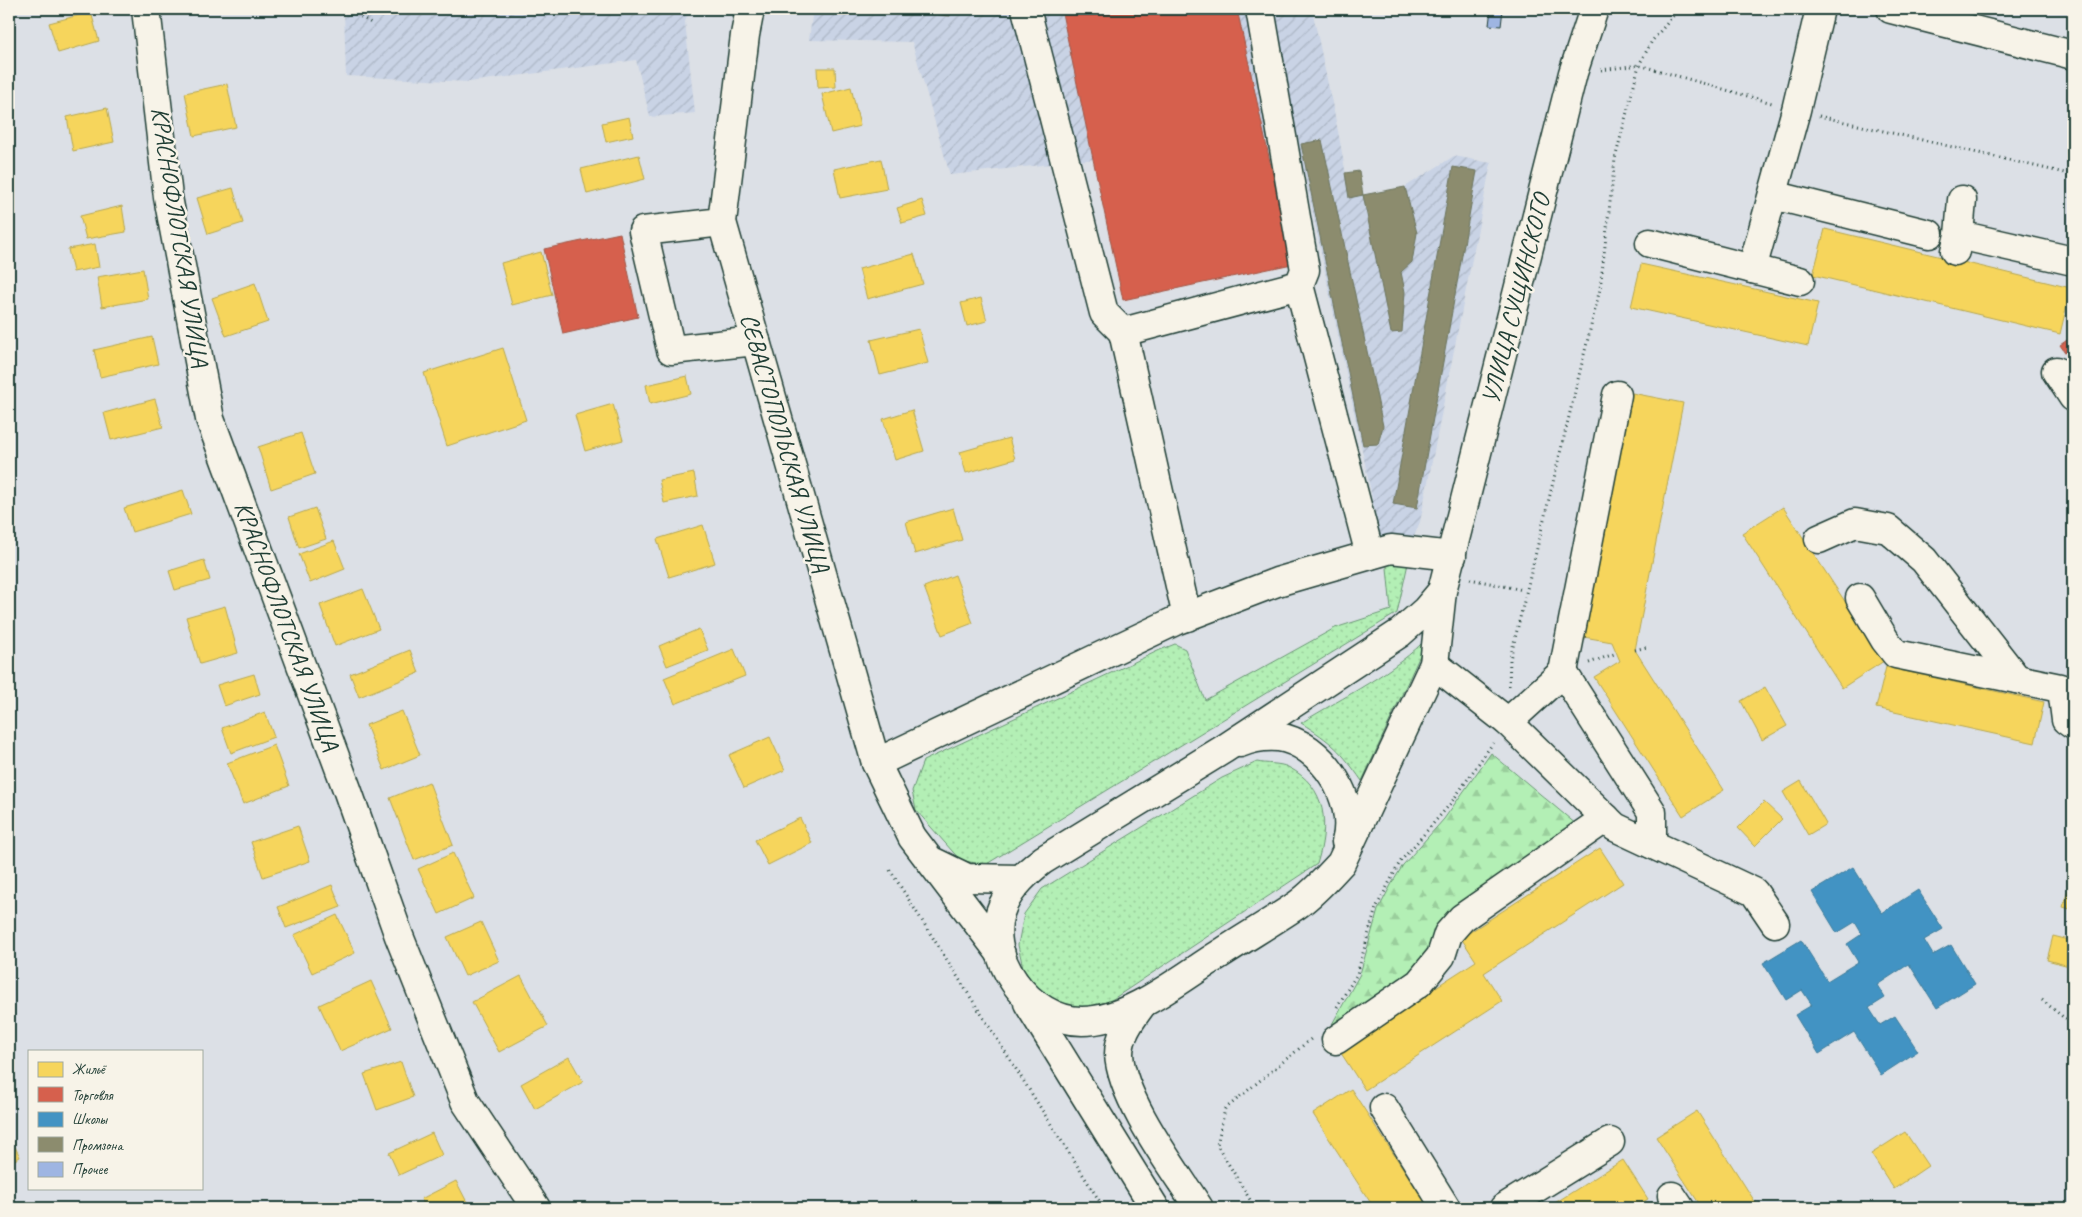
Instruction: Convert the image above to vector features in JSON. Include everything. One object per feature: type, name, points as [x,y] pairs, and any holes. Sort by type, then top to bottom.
[{"type":"street","name":"КРАСНОФЛОТСКАЯ УЛИЦА","points":[[146,9],[168,197],[210,419],[348,789],[399,936],[465,1101],[536,1208]]},
{"type":"street","name":"СЕВАСТОПОЛЬСКАЯ УЛИЦА","points":[[750,9],[745,35],[722,222],[876,763],[912,837],[1001,954]]},
{"type":"street","points":[[1026,9],[1104,313],[1123,332],[1187,617]]},
{"type":"street","points":[[1260,9],[1305,270],[1299,285],[1370,555]]},
{"type":"street","name":"УЛИЦА СУЩИНСКОГО","points":[[1442,591],[1573,73],[1594,9]]},
{"type":"street","points":[[1752,269],[1796,110],[1820,9]]},
{"type":"street","points":[[1891,9],[2073,55]]},
{"type":"street","points":[[1773,195],[1929,234]]},
{"type":"street","points":[[1962,200],[1957,243],[2073,261]]},
{"type":"street","points":[[722,222],[643,231],[670,350],[756,341]]},
{"type":"street","points":[[1650,243],[1800,281]]},
{"type":"street","points":[[1123,332],[1299,285]]},
{"type":"street","points":[[2056,371],[2073,397]]},
{"type":"street","points":[[1508,722],[1563,672],[1617,395]]},
{"type":"street","points":[[1819,539],[1855,524],[1888,529],[1924,560],[2018,678]]},
{"type":"street","points":[[876,763],[1187,617],[1277,582],[1391,549],[1452,556]]},
{"type":"street","points":[[1022,993],[1040,1009],[1061,1019],[1083,1021],[1111,1018],[1143,1003],[1298,904],[1322,884],[1341,863],[1434,664],[1442,591]]},
{"type":"street","points":[[1155,1208],[1010,976],[1001,954],[998,931],[1003,906],[1020,879],[1042,860],[1224,749],[1400,633],[1426,610],[1442,591]]},
{"type":"street","points":[[1860,598],[1884,640],[1896,654],[2060,688],[2068,693],[2066,720],[2073,725]]},
{"type":"street","points":[[1434,664],[1508,722],[1615,827],[1754,892],[1775,923]]},
{"type":"street","points":[[1563,672],[1652,812],[1652,844]]},
{"type":"street","points":[[1224,749],[1254,738],[1279,737],[1303,747],[1324,763],[1339,784],[1347,809],[1347,838],[1341,863]]},
{"type":"street","points":[[1327,1030],[1419,983],[1441,956],[1448,934],[1462,918],[1606,818]]},
{"type":"street","points":[[930,861],[967,878],[1020,879]]},
{"type":"street","points":[[1143,1003],[1126,1027],[1119,1052],[1124,1081],[1144,1121],[1199,1208]]},
{"type":"street","points":[[1384,1108],[1446,1208]]},
{"type":"street","points":[[1504,1208],[1610,1142]]},
{"type":"path","points":[[348,9],[371,23]]},
{"type":"path","points":[[1255,1208],[1217,1145],[1225,1109],[1277,1065],[1327,1030],[1357,974],[1376,908],[1400,862],[1451,803],[1508,722],[1510,659],[1600,289],[1615,159],[1639,65],[1652,41],[1678,9]]},
{"type":"path","points":[[1573,73],[1639,65],[1796,110],[2073,175]]},
{"type":"path","points":[[1635,650],[1647,647]]},
{"type":"path","points":[[890,870],[1104,1208]]},
{"type":"path","points":[[2042,1000],[2073,1025]]},
{"type":"shaded area","points":[[344,9],[689,9],[685,22],[695,113],[650,117],[636,60],[469,82],[346,76]]},
{"type":"shaded area","points":[[813,9],[1312,9],[1350,197],[1405,187],[1454,156],[1491,163],[1420,522],[1413,539],[1380,536],[1297,137],[950,175],[912,42],[809,40]]},
{"type":"green space","points":[[1386,557],[1409,559],[1397,613],[985,865],[960,860],[916,810],[912,791],[923,761],[1160,650],[1175,644],[1185,649],[1205,700],[1335,628],[1391,610]]},
{"type":"green space","points":[[1429,636],[1362,781],[1335,748],[1301,723],[1385,672],[1416,649]]},
{"type":"green space","points":[[1491,753],[1583,830],[1437,956],[1334,1033],[1331,1026],[1360,974],[1378,910],[1391,885],[1403,865],[1444,819]]},
{"type":"green space","points":[[1257,762],[1288,767],[1301,775],[1318,796],[1324,822],[1321,850],[1317,864],[1113,999],[1088,1010],[1062,1003],[1039,991],[1023,968],[1018,945],[1024,914],[1042,889],[1222,778]]},
{"type":"building: Жильё","points":[[2059,9],[2073,9],[2073,12]]},
{"type":"building: Жильё","points":[[91,12],[99,41],[58,53],[49,23]]},
{"type":"building: Жильё","points":[[817,68],[835,68],[836,87],[818,88]]},
{"type":"building: Жильё","points":[[227,84],[236,127],[194,136],[185,93]]},
{"type":"building: Жильё","points":[[851,87],[860,126],[831,133],[822,94]]},
{"type":"building: Жильё","points":[[107,108],[114,142],[73,151],[67,117]]},
{"type":"building: Жильё","points":[[629,117],[633,136],[606,142],[602,123]]},
{"type":"building: Жильё","points":[[639,155],[645,179],[587,194],[581,169]]},
{"type":"building: Жильё","points":[[881,159],[887,189],[840,198],[834,169]]},
{"type":"building: Жильё","points":[[233,188],[243,223],[208,234],[197,198]]},
{"type":"building: Жильё","points":[[922,200],[927,216],[902,223],[897,208]]},
{"type":"building: Жильё","points":[[122,206],[126,232],[86,239],[80,216]]},
{"type":"building: Жильё","points":[[1825,229],[2071,288],[2060,334],[1813,275]]},
{"type":"building: Жильё","points":[[95,244],[99,267],[73,272],[68,249]]},
{"type":"building: Жильё","points":[[541,252],[552,295],[512,305],[501,263]]},
{"type":"building: Жильё","points":[[914,254],[923,284],[867,299],[859,269]]},
{"type":"building: Жильё","points":[[1641,264],[1818,303],[1808,346],[1631,307]]},
{"type":"building: Жильё","points":[[143,269],[148,299],[102,307],[97,277]]},
{"type":"building: Жильё","points":[[255,283],[268,322],[226,336],[212,298]]},
{"type":"building: Жильё","points":[[981,298],[987,321],[967,326],[961,303]]},
{"type":"building: Жильё","points":[[919,329],[928,363],[880,375],[871,340]]},
{"type":"building: Жильё","points":[[152,337],[158,364],[100,377],[94,350]]},
{"type":"building: Жильё","points":[[503,348],[526,420],[447,446],[424,373]]},
{"type":"building: Жильё","points":[[687,376],[691,394],[650,404],[646,385]]},
{"type":"building: Жильё","points":[[1632,393],[1683,403],[1635,650],[1724,790],[1683,816],[1594,677],[1620,661],[1612,642],[1584,637]]},
{"type":"building: Жильё","points":[[155,399],[163,427],[111,440],[104,413]]},
{"type":"building: Жильё","points":[[613,404],[623,440],[585,451],[575,415]]},
{"type":"building: Жильё","points":[[912,410],[924,451],[895,460],[883,419]]},
{"type":"building: Жильё","points":[[301,433],[315,474],[271,489],[258,447]]},
{"type":"building: Жильё","points":[[1009,438],[1015,459],[966,473],[960,452]]},
{"type":"building: Жильё","points":[[694,473],[698,496],[664,503],[659,480]]},
{"type":"building: Жильё","points":[[183,490],[191,514],[132,532],[124,508]]},
{"type":"building: Жильё","points":[[1783,507],[1884,661],[1842,688],[1742,533]]},
{"type":"building: Жильё","points":[[315,508],[326,539],[299,548],[289,517]]},
{"type":"building: Жильё","points":[[953,508],[962,540],[915,554],[906,522]]},
{"type":"building: Жильё","points":[[703,525],[715,563],[669,577],[657,539]]},
{"type":"building: Жильё","points":[[334,541],[345,569],[310,583],[299,554]]},
{"type":"building: Жильё","points":[[204,560],[210,580],[175,590],[169,571]]},
{"type":"building: Жильё","points":[[955,575],[973,623],[942,635],[924,587]]},
{"type":"building: Жильё","points":[[363,589],[379,629],[335,646],[320,605]]},
{"type":"building: Жильё","points":[[225,606],[238,653],[200,664],[186,617]]},
{"type":"building: Жильё","points":[[699,629],[708,650],[667,666],[659,646]]},
{"type":"building: Жильё","points":[[734,649],[745,676],[675,704],[664,678]]},
{"type":"building: Жильё","points":[[410,650],[419,673],[359,697],[350,674]]},
{"type":"building: Жильё","points":[[1886,667],[2044,702],[2035,743],[1876,708]]},
{"type":"building: Жильё","points":[[254,674],[260,694],[224,706],[217,685]]},
{"type":"building: Жильё","points":[[1765,687],[1787,726],[1762,740],[1741,701]]},
{"type":"building: Жильё","points":[[402,711],[420,755],[384,770],[366,725]]},
{"type":"building: Жильё","points":[[265,712],[274,737],[231,753],[222,728]]},
{"type":"building: Жильё","points":[[770,737],[785,770],[744,788],[729,755]]},
{"type":"building: Жильё","points":[[274,745],[289,786],[243,804],[227,763]]},
{"type":"building: Жильё","points":[[1801,781],[1826,824],[1808,835],[1783,792]]},
{"type":"building: Жильё","points":[[429,782],[453,845],[414,860],[390,798]]},
{"type":"building: Жильё","points":[[1764,802],[1782,819],[1755,846],[1738,828]]},
{"type":"building: Жильё","points":[[800,818],[812,843],[768,865],[755,840]]},
{"type":"building: Жильё","points":[[298,826],[310,861],[263,877],[251,842]]},
{"type":"building: Жильё","points":[[1600,848],[1623,883],[1484,973],[1502,1001],[1365,1090],[1339,1050],[1476,961],[1461,938]]},
{"type":"building: Жильё","points":[[453,853],[474,898],[439,914],[418,869]]},
{"type":"building: Жильё","points":[[2073,874],[2073,910],[2063,907]]},
{"type":"building: Жильё","points":[[332,885],[341,907],[286,928],[278,907]]},
{"type":"building: Жильё","points":[[337,915],[355,953],[312,973],[294,935]]},
{"type":"building: Жильё","points":[[481,922],[499,961],[465,976],[447,937]]},
{"type":"building: Жильё","points":[[2053,936],[2073,941],[2069,966],[2047,960]]},
{"type":"building: Жильё","points":[[521,976],[548,1026],[499,1052],[472,1002]]},
{"type":"building: Жильё","points":[[371,981],[392,1028],[340,1051],[319,1005]]},
{"type":"building: Жильё","points":[[569,1057],[583,1082],[535,1109],[521,1084]]},
{"type":"building: Жильё","points":[[401,1062],[413,1097],[377,1110],[364,1074]]},
{"type":"building: Жильё","points":[[1351,1089],[1429,1208],[1374,1208],[1313,1114]]},
{"type":"building: Жильё","points":[[1697,1111],[1759,1208],[1702,1208],[1656,1137]]},
{"type":"building: Жильё","points":[[1905,1132],[1928,1166],[1894,1189],[1871,1154]]},
{"type":"building: Жильё","points":[[432,1133],[442,1155],[399,1175],[389,1153]]},
{"type":"building: Жильё","points":[[9,1135],[20,1157],[9,1163]]},
{"type":"building: Жильё","points":[[1623,1160],[1648,1199],[1634,1208],[1547,1208]]},
{"type":"building: Жильё","points":[[456,1181],[469,1206],[464,1208],[426,1208],[421,1199]]},
{"type":"building: Торговля","points":[[1083,9],[1237,9],[1292,264],[1123,300],[1062,13]]},
{"type":"building: Торговля","points":[[620,233],[638,317],[563,334],[544,249]]},
{"type":"building: Торговля","points":[[2073,336],[2073,364],[2060,345]]},
{"type":"building: Школы","points":[[1853,867],[1882,913],[1918,890],[1943,929],[1924,940],[1933,955],[1951,945],[1975,984],[1937,1008],[1909,964],[1877,985],[1885,998],[1869,1008],[1880,1025],[1895,1016],[1918,1051],[1881,1075],[1854,1032],[1819,1054],[1795,1015],[1812,1005],[1802,990],[1786,1000],[1763,963],[1801,940],[1827,981],[1858,962],[1847,944],[1862,934],[1855,922],[1837,933],[1812,892]]},
{"type":"building: Промзона","points":[[896,9],[951,9],[950,16]]},
{"type":"building: Промзона","points":[[1322,140],[1383,426],[1378,444],[1363,445],[1301,144]]},
{"type":"building: Промзона","points":[[1453,167],[1477,171],[1417,508],[1393,504]]},
{"type":"building: Промзона","points":[[1359,171],[1363,195],[1349,198],[1345,173]]},
{"type":"building: Промзона","points":[[1405,187],[1417,233],[1412,262],[1401,272],[1405,292],[1402,332],[1391,333],[1363,195]]},
{"type":"building: Прочее","points":[[1381,9],[1437,9],[1437,14]]},
{"type":"building: Прочее","points":[[1491,9],[1503,9],[1501,26],[1489,25]]}]
